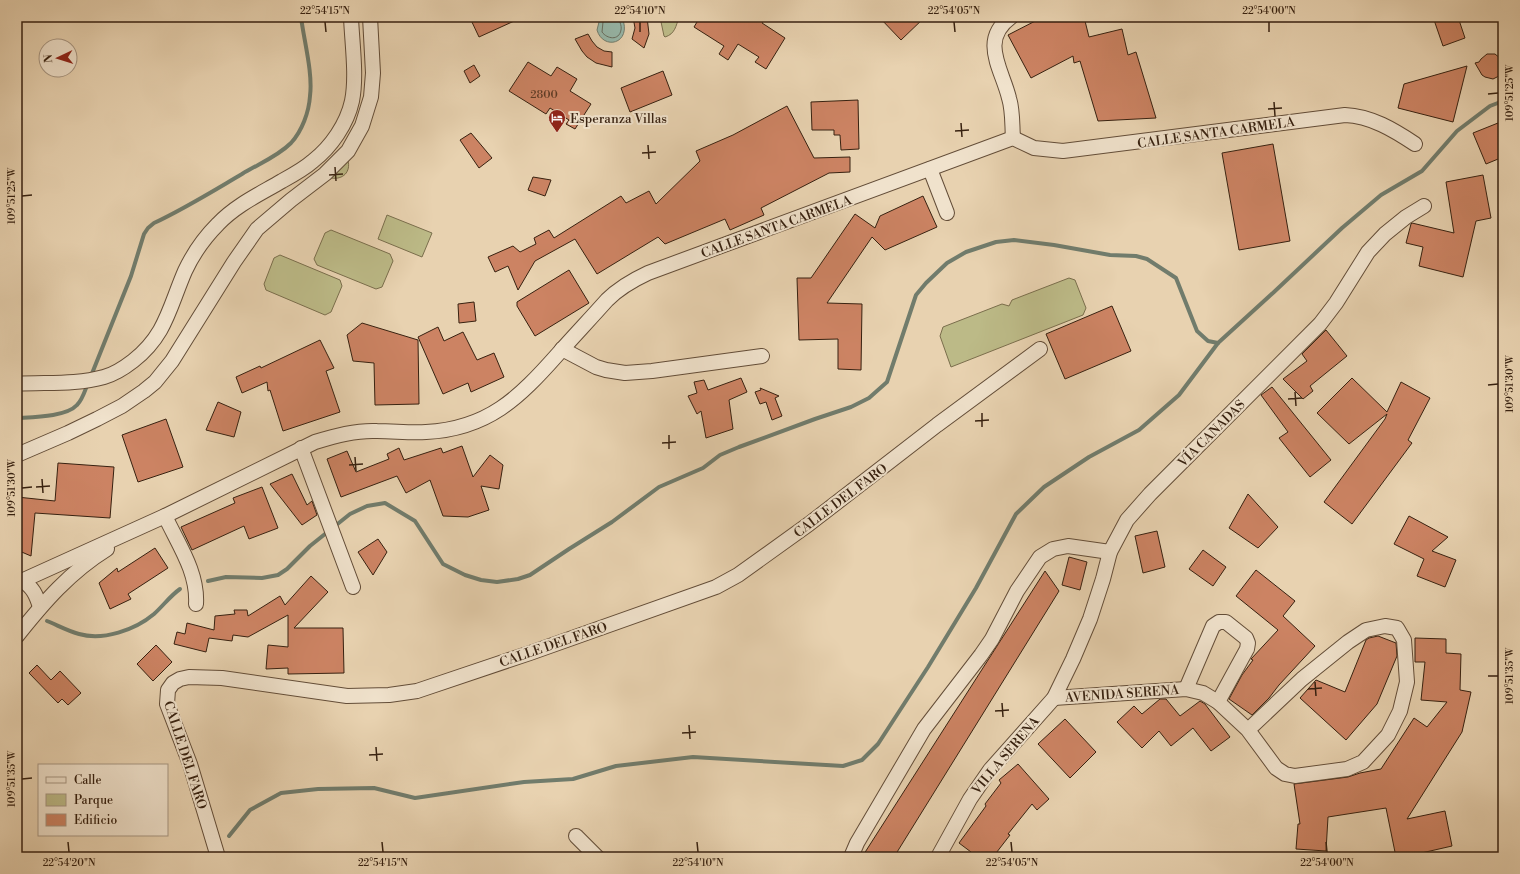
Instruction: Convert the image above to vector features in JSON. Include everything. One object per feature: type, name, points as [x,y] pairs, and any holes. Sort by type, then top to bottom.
[{"type":"street","points":[[1011,17],[1004,22],[997,33],[994,51],[1011,103],[1012,138]]},
{"type":"street","points":[[17,384],[62,384],[105,377],[123,369],[150,346],[162,328],[188,266],[198,248],[210,233],[222,220],[244,203],[303,169],[314,161],[323,153],[337,134],[346,118],[353,97],[354,79],[351,23],[370,23],[372,73],[371,97],[362,126],[345,155],[325,174],[290,200],[258,229],[234,262],[172,361],[155,382],[144,392],[109,412],[68,433],[17,455]]},
{"type":"street","name":"CALLE SANTA CARMELA","points":[[19,582],[164,517],[301,448],[326,438],[363,431],[426,432],[467,425],[488,416],[507,404],[536,378],[615,292],[634,280],[648,273],[1012,138],[1034,148],[1063,151],[1345,115],[1366,118],[1394,131],[1415,144]]},
{"type":"street","points":[[930,169],[947,213]]},
{"type":"street","name":"VÍA CANADAS","points":[[1054,698],[1090,619],[1110,552],[1127,520],[1142,503],[1320,324],[1336,303],[1368,252],[1385,234],[1406,217],[1424,206]]},
{"type":"street","points":[[562,349],[596,367],[629,373],[762,356]]},
{"type":"street","name":"CALLE DEL FARO","points":[[218,857],[190,764],[168,704],[168,690],[176,681],[189,677],[239,679],[346,696],[373,696],[417,691],[716,587],[738,576],[809,524],[937,425],[1040,349]]},
{"type":"street","points":[[301,448],[353,587]]},
{"type":"street","points":[[164,517],[193,576],[196,587],[196,604]]},
{"type":"street","name":"CALLE SANTA CARMELA","points":[[17,636],[40,607],[67,579],[103,552],[164,517]]},
{"type":"street","points":[[851,857],[857,844],[924,729],[992,639],[1017,591],[1040,557],[1053,549],[1068,546],[1110,552]]},
{"type":"street","points":[[19,582],[31,586],[40,607]]},
{"type":"street","points":[[1186,689],[1213,626],[1219,622],[1226,622],[1246,638],[1248,643],[1247,649],[1218,702]]},
{"type":"street","name":"AVENIDA SERENA","points":[[1054,698],[1186,689],[1203,693],[1218,702],[1248,730],[1276,768],[1285,774],[1295,776],[1347,769],[1363,762],[1388,735],[1400,711],[1407,682],[1404,640],[1397,628],[1385,626],[1366,630],[1348,642],[1302,679],[1248,730]]},
{"type":"street","name":"VILLA SERENA","points":[[938,857],[970,799],[990,770],[1054,698]]},
{"type":"street","points":[[576,836],[597,857]]},
{"type":"green space","points":[[660,17],[679,17],[673,32],[665,37],[664,36]]},
{"type":"green space","points":[[348,160],[349,164],[345,174],[339,178],[331,178]]},
{"type":"green space","points":[[387,215],[432,233],[422,257],[378,239]]},
{"type":"green space","points":[[331,230],[390,254],[393,261],[382,287],[376,289],[317,265],[314,259],[325,233]]},
{"type":"green space","points":[[280,255],[340,280],[342,286],[331,312],[325,315],[266,290],[264,284],[274,258]]},
{"type":"green space","points":[[1069,278],[1075,280],[1086,308],[1083,315],[951,367],[940,336],[943,327],[1002,304],[1009,306],[1012,300]]},
{"type":"water","points":[[594,17],[622,17],[624,33],[621,39],[616,42],[610,42],[605,41],[600,37],[597,30],[599,22],[597,19],[592,19]]},
{"type":"building","points":[[478,17],[523,17],[479,37],[471,20]]},
{"type":"building","points":[[633,17],[647,17],[649,34],[644,48],[632,39],[635,28]]},
{"type":"building","points":[[700,17],[766,17],[762,23],[785,38],[766,69],[755,62],[759,57],[738,44],[728,60],[719,54],[724,46],[694,27]]},
{"type":"building","points":[[879,17],[925,17],[901,40]]},
{"type":"building","points":[[1043,17],[1084,17],[1089,37],[1122,29],[1128,55],[1136,52],[1156,118],[1098,121],[1080,61],[1074,63],[1073,56],[1031,78],[1008,35]]},
{"type":"building","points":[[1433,17],[1458,17],[1465,38],[1443,46]]},
{"type":"building","points":[[588,34],[597,47],[604,51],[612,52],[612,67],[596,63],[587,57],[582,51],[575,39]]},
{"type":"building","points":[[1487,54],[1495,54],[1501,59],[1503,68],[1500,75],[1493,79],[1482,75],[1475,63],[1479,62]]},
{"type":"building","points":[[528,62],[551,76],[557,67],[577,79],[570,91],[591,104],[575,129],[566,124],[569,120],[550,108],[546,114],[509,91]]},
{"type":"building","points":[[474,65],[480,76],[470,83],[464,71]]},
{"type":"building","points":[[1467,66],[1453,122],[1398,108],[1404,84]]},
{"type":"building","points":[[663,71],[672,95],[630,112],[621,88]]},
{"type":"building","points":[[858,100],[859,149],[841,150],[840,135],[834,135],[834,130],[812,130],[811,102]]},
{"type":"building","points":[[787,106],[814,158],[850,157],[850,172],[829,173],[761,208],[764,215],[730,230],[725,219],[665,244],[658,237],[597,274],[575,239],[535,261],[518,290],[508,266],[495,272],[488,257],[513,246],[520,252],[536,244],[534,238],[549,230],[554,238],[621,196],[626,203],[649,191],[656,204],[700,161],[696,151],[733,135]]},
{"type":"building","points":[[1503,121],[1503,157],[1486,164],[1473,133]]},
{"type":"building","points":[[471,133],[492,158],[479,168],[460,140]]},
{"type":"building","points":[[1273,144],[1290,241],[1239,250],[1222,153]]},
{"type":"building","points":[[1483,175],[1491,218],[1476,221],[1463,277],[1419,266],[1423,247],[1406,243],[1411,224],[1454,233],[1446,182]]},
{"type":"building","points":[[533,177],[551,180],[545,196],[528,190]]},
{"type":"building","points":[[923,196],[937,227],[885,250],[872,237],[827,303],[862,304],[861,370],[838,369],[838,339],[799,340],[797,278],[811,278],[855,214],[875,228],[880,216]]},
{"type":"building","points":[[569,270],[589,303],[535,336],[517,306],[517,302]]},
{"type":"building","points":[[474,302],[476,321],[459,323],[458,304]]},
{"type":"building","points":[[1112,306],[1131,351],[1065,379],[1046,334]]},
{"type":"building","points":[[362,323],[418,340],[419,404],[375,405],[374,363],[353,361],[347,335]]},
{"type":"building","points":[[438,327],[444,341],[463,332],[477,360],[494,353],[504,377],[471,392],[468,383],[443,394],[418,337]]},
{"type":"building","points":[[1326,330],[1347,356],[1310,386],[1313,391],[1303,399],[1283,379],[1307,361],[1302,354]]},
{"type":"building","points":[[320,340],[334,368],[326,371],[340,412],[283,431],[270,390],[268,391],[267,382],[242,393],[236,377],[260,366],[261,368]]},
{"type":"building","points":[[741,378],[747,392],[729,400],[733,429],[706,438],[701,411],[697,414],[688,396],[697,393],[694,382],[704,380],[708,390]]},
{"type":"building","points":[[1352,378],[1387,412],[1401,382],[1430,398],[1408,440],[1412,443],[1352,524],[1324,502],[1385,419],[1387,414],[1349,444],[1317,413]]},
{"type":"building","points":[[1272,387],[1331,460],[1310,477],[1279,438],[1288,432],[1261,395]]},
{"type":"building","points":[[760,388],[779,396],[775,398],[782,416],[772,420],[766,402],[760,404],[755,392],[761,390]]},
{"type":"building","points":[[218,402],[241,412],[234,437],[206,430]]},
{"type":"building","points":[[166,419],[183,467],[138,482],[122,435]]},
{"type":"building","points":[[462,446],[473,477],[490,455],[503,465],[499,489],[481,486],[489,510],[468,517],[443,516],[430,480],[406,493],[397,476],[341,497],[327,459],[347,451],[356,472],[389,459],[387,454],[399,448],[404,460],[441,448],[443,453]]},
{"type":"building","points":[[58,463],[114,467],[110,518],[35,513],[31,556],[17,550],[17,497],[55,501]]},
{"type":"building","points":[[292,474],[307,505],[312,501],[317,515],[302,525],[270,484]]},
{"type":"building","points":[[262,487],[278,528],[249,539],[244,526],[192,550],[181,527],[235,503],[233,498]]},
{"type":"building","points":[[1248,494],[1278,527],[1258,548],[1229,528]]},
{"type":"building","points":[[1409,516],[1448,537],[1432,551],[1456,560],[1445,587],[1417,576],[1424,559],[1394,544]]},
{"type":"building","points":[[1157,531],[1165,567],[1143,573],[1135,536]]},
{"type":"building","points":[[378,539],[387,552],[373,575],[358,552]]},
{"type":"building","points":[[155,548],[168,568],[128,594],[131,599],[110,609],[99,583],[117,568],[118,572]]},
{"type":"building","points":[[1203,550],[1226,567],[1213,586],[1189,569]]},
{"type":"building","points":[[1069,557],[1087,562],[1080,590],[1062,585]]},
{"type":"building","points":[[1256,570],[1295,601],[1283,616],[1315,646],[1252,715],[1229,699],[1242,675],[1253,660],[1251,659],[1278,630],[1236,596]]},
{"type":"building","points":[[1045,571],[1059,591],[894,857],[862,857]]},
{"type":"building","points":[[311,576],[328,592],[294,628],[343,628],[344,673],[288,674],[288,668],[266,669],[268,645],[288,647],[288,615],[248,637],[233,635],[232,641],[209,638],[206,652],[174,644],[177,632],[185,634],[187,623],[214,630],[215,616],[235,614],[234,610],[247,610],[248,616],[280,596],[285,605]]},
{"type":"building","points":[[1378,636],[1396,643],[1397,656],[1377,704],[1346,740],[1300,698],[1316,680],[1345,692],[1366,640]]},
{"type":"building","points":[[1415,638],[1446,639],[1446,653],[1461,654],[1460,690],[1471,692],[1462,732],[1407,819],[1445,811],[1452,846],[1404,857],[1396,857],[1386,808],[1328,817],[1326,851],[1296,849],[1298,824],[1300,824],[1294,784],[1348,777],[1381,769],[1414,718],[1427,727],[1447,702],[1421,700],[1425,662],[1415,662]]},
{"type":"building","points":[[156,645],[172,662],[153,681],[137,664]]},
{"type":"building","points":[[37,665],[51,680],[60,671],[81,693],[68,705],[62,699],[58,703],[29,673]]},
{"type":"building","points":[[1160,699],[1166,699],[1180,716],[1200,701],[1205,704],[1230,737],[1211,751],[1193,728],[1171,746],[1159,731],[1142,748],[1117,722],[1134,706],[1142,714]]},
{"type":"building","points":[[1065,719],[1096,752],[1070,778],[1038,744]]},
{"type":"building","points":[[1018,764],[1049,799],[1037,810],[1032,804],[1008,834],[1010,835],[993,857],[966,857],[971,852],[959,843],[1001,783],[999,780]]},
{"type":"waterway","points":[[91,376],[131,276],[144,234],[148,228],[154,223],[187,206],[274,156],[286,148],[298,133],[308,108],[311,87],[301,17]]},
{"type":"waterway","points":[[229,836],[250,810],[281,793],[318,789],[374,788],[415,798],[524,782],[573,779],[616,766],[693,757],[843,766],[862,760],[878,744],[928,667],[976,588],[1016,514],[1044,487],[1089,457],[1139,430],[1179,395],[1218,343],[1342,228],[1381,195],[1422,171],[1457,131],[1490,106],[1503,101]]},
{"type":"waterway","points":[[208,581],[226,577],[262,578],[278,575],[287,569],[310,546],[350,514],[367,506],[385,503],[415,521],[443,564],[465,575],[481,580],[497,582],[518,579],[530,575],[612,522],[659,487],[703,468],[720,455],[851,407],[869,398],[887,382],[916,295],[947,263],[966,252],[996,242],[1014,240],[1054,245],[1110,255],[1136,256],[1147,259],[1176,278],[1197,331],[1208,341],[1218,343]]},
{"type":"waterway","points":[[17,418],[49,416],[72,409],[81,400],[88,383]]},
{"type":"waterway","points":[[47,621],[75,633],[88,636],[118,633],[146,620],[180,589]]},
{"type":"place","name":"Esperanza Villas","points":[[557,133]]}]
